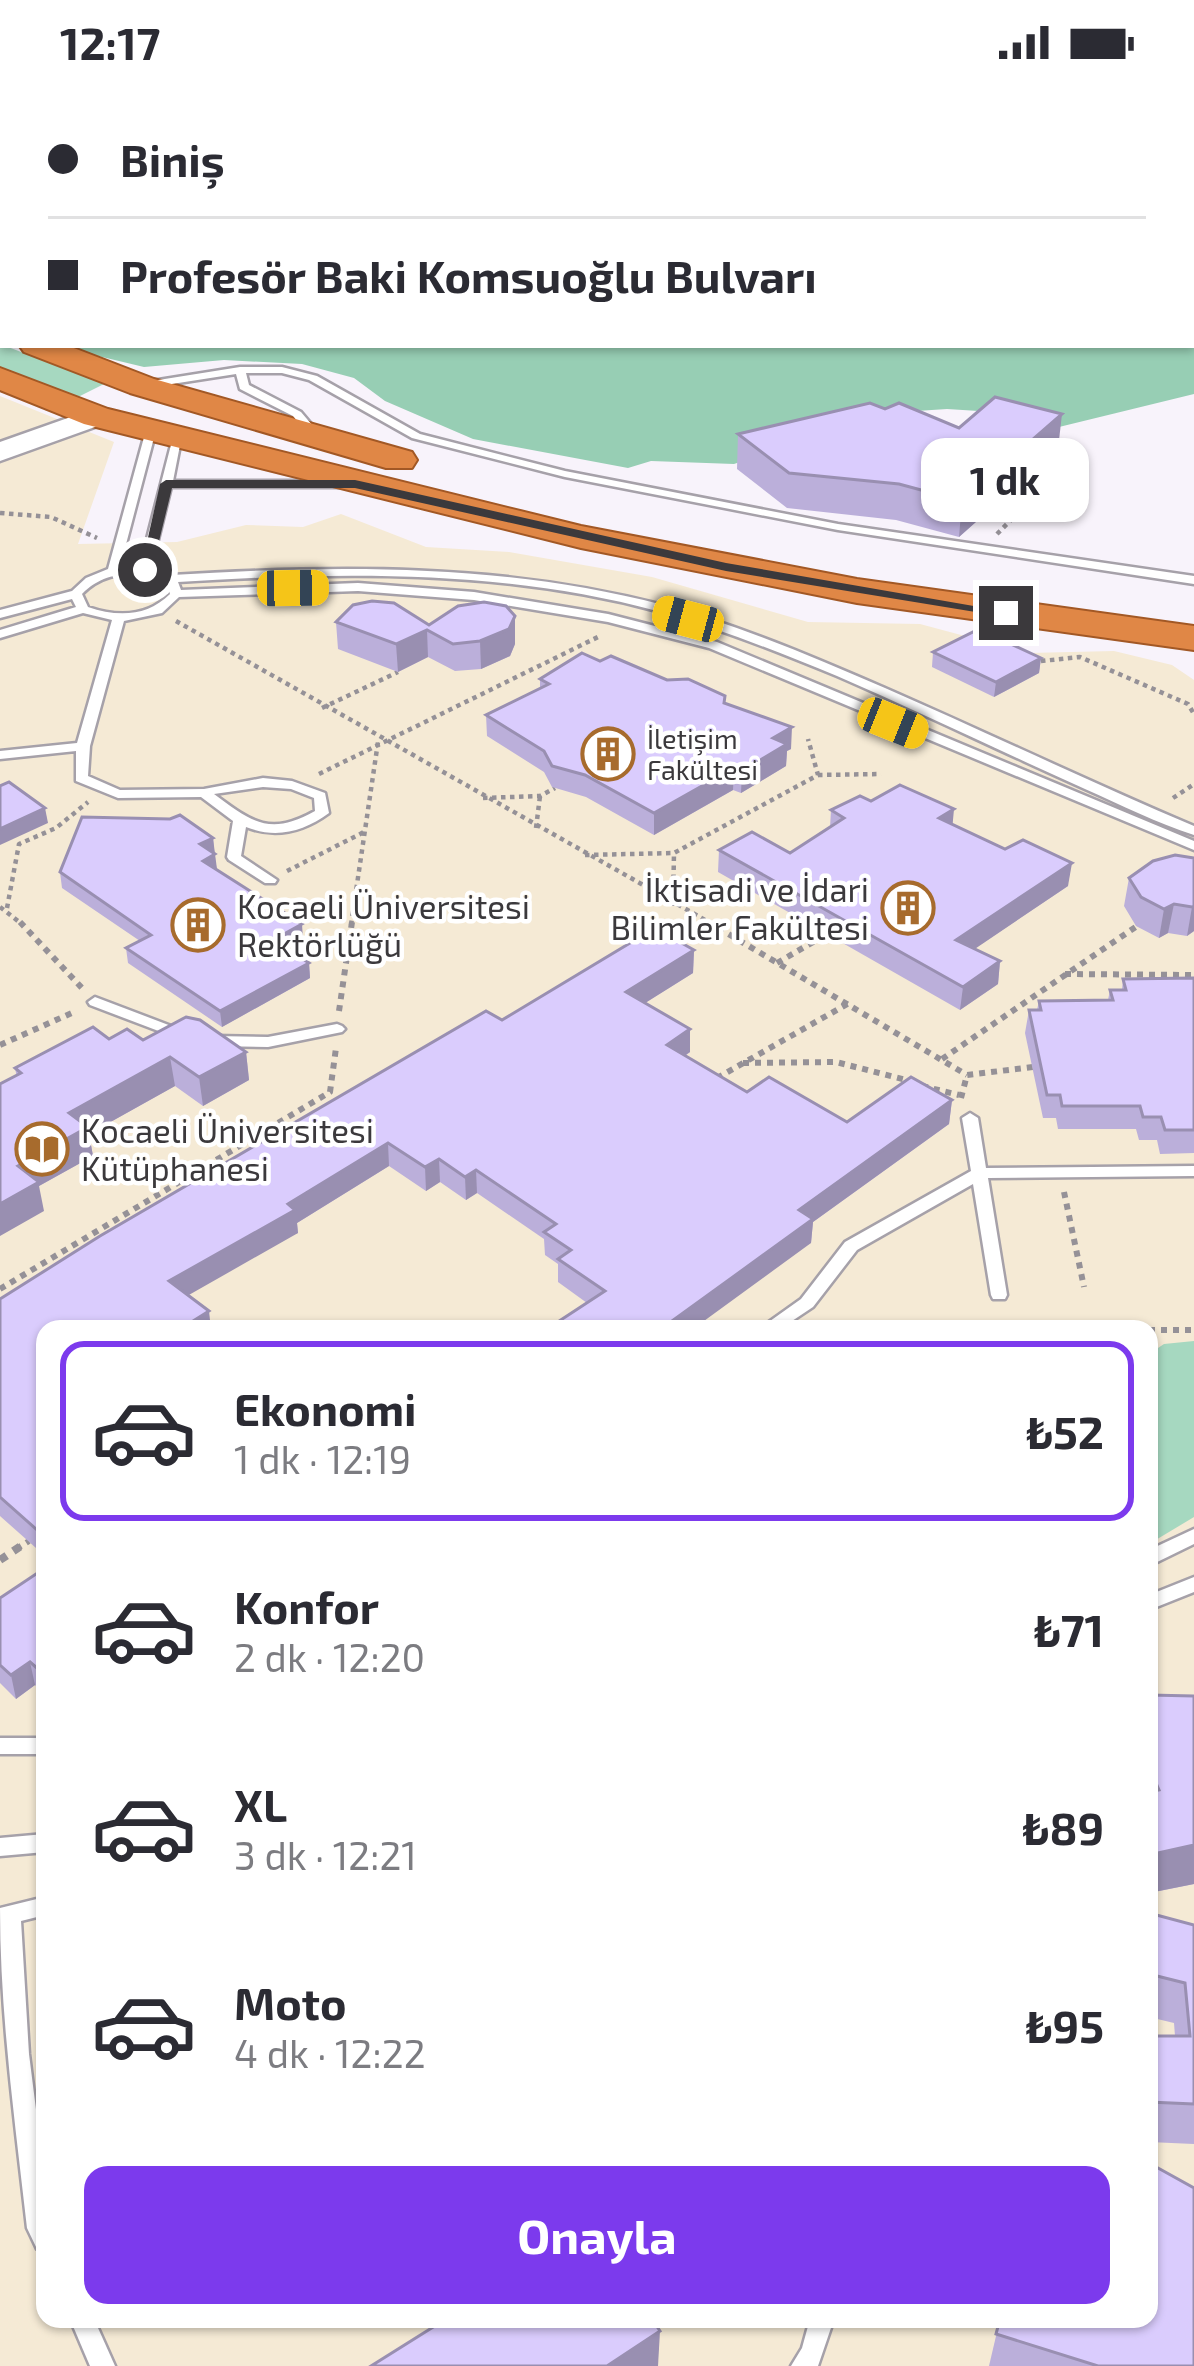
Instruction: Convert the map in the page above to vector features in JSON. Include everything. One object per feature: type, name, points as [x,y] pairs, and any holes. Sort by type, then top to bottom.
[{"type":"highway","points":[[44,348],[142,386],[560,507],[688,539],[930,582],[1194,619]]},
{"type":"highway","points":[[0,377],[89,414],[355,484],[769,576],[1194,638]]},
{"type":"highway","points":[[89,414],[107,395],[142,386]]},
{"type":"highway","points":[[165,434],[195,400]]},
{"type":"main road","points":[[0,452],[89,414]]},
{"type":"lane","points":[[240,370],[244,387],[297,414],[314,434]]},
{"type":"lane","points":[[142,386],[240,370],[298,373],[416,436],[510,461],[712,504],[1194,580]]},
{"type":"lane","points":[[145,570],[166,484],[165,434]]},
{"type":"lane","points":[[113,571],[165,434]]},
{"type":"lane","points":[[166,484],[355,484]]},
{"type":"lane","points":[[0,614],[76,593],[90,579],[113,571],[145,570],[174,587],[358,587],[474,596],[624,622],[713,645],[1194,846]]},
{"type":"lane","points":[[174,587],[354,571],[482,578],[614,599],[726,628],[1194,831]]},
{"type":"lane","points":[[0,634],[83,609],[119,618],[158,610],[174,587]]},
{"type":"lane","points":[[76,593],[83,609]]},
{"type":"lane","points":[[119,618],[83,746],[81,778],[118,794],[204,793],[240,783],[300,784],[320,796],[322,813],[295,828],[265,830],[240,820],[204,793]]},
{"type":"lane","points":[[0,755],[83,746]]},
{"type":"lane","points":[[240,820],[234,857],[270,880]]},
{"type":"lane","points":[[95,1002],[162,1030],[229,1044],[337,1029]]},
{"type":"lane","points":[[970,1118],[999,1295]]},
{"type":"lane","points":[[782,1320],[807,1303],[851,1246],[980,1173],[1194,1171]]},
{"type":"lane","points":[[1158,1554],[1194,1536]]},
{"type":"lane","points":[[1158,1599],[1194,1585]]},
{"type":"lane","points":[[0,1746],[36,1746]]},
{"type":"lane","points":[[0,1847],[36,1844]]},
{"type":"lane","points":[[36,1908],[5,1917],[36,2203]]},
{"type":"lane","points":[[85,2328],[98,2362]]},
{"type":"lane","points":[[803,2366],[819,2328]]},
{"type":"path","points":[[982,549],[1033,498],[1010,491]]},
{"type":"path","points":[[0,513],[78,524],[98,538]]},
{"type":"path","points":[[158,610],[378,742],[849,1003],[967,1075],[1033,1067]]},
{"type":"path","points":[[300,784],[624,622]]},
{"type":"path","points":[[1020,664],[1080,657],[1187,704],[1194,714]]},
{"type":"path","points":[[322,709],[398,672]]},
{"type":"path","points":[[808,739],[818,776]]},
{"type":"path","points":[[346,940],[378,742]]},
{"type":"path","points":[[581,855],[674,853],[818,776],[881,774]]},
{"type":"path","points":[[0,1046],[95,1002],[4,908],[19,844],[56,828],[103,788]]},
{"type":"path","points":[[479,798],[540,796],[555,788]]},
{"type":"path","points":[[536,829],[540,796]]},
{"type":"path","points":[[270,880],[364,832]]},
{"type":"path","points":[[673,905],[674,853]]},
{"type":"path","points":[[942,1059],[1137,926]]},
{"type":"path","points":[[777,963],[826,934]]},
{"type":"path","points":[[1061,974],[1194,975]]},
{"type":"path","points":[[714,1080],[849,1003]]},
{"type":"path","points":[[743,1064],[836,1062],[959,1095]]},
{"type":"path","points":[[0,1288],[330,1093],[336,1075]]},
{"type":"path","points":[[967,1075],[959,1095],[970,1118]]},
{"type":"path","points":[[1060,1171],[1084,1287]]},
{"type":"path","points":[[1158,1330],[1194,1330]]},
{"type":"path","points":[[0,1560],[29,1541]]},
{"type":"shaded area","points":[[0,396],[114,442],[78,544],[177,542],[246,525],[303,527],[341,514],[426,547],[509,552],[652,577],[808,622],[920,624],[1028,653],[1114,651],[1172,665],[1194,680],[1194,2366],[0,2366]]},
{"type":"green space","points":[[0,348],[11,348],[104,384],[70,401],[0,367]]},
{"type":"green space","points":[[65,348],[1194,348],[1194,394],[1059,427],[1026,414],[947,409],[886,413],[734,464],[651,461],[628,468],[473,439],[385,401],[354,378],[302,364],[224,360],[144,367]]},
{"type":"green space","points":[[1194,1341],[1194,1517],[1158,1539],[1158,1348]]},
{"type":"building","points":[[995,397],[1062,414],[962,501],[899,484],[789,473],[738,434],[870,403],[885,409],[899,403],[959,428]]},
{"type":"building","points":[[484,602],[506,606],[515,616],[509,629],[480,641],[453,644],[427,630],[396,644],[336,622],[353,605],[394,603],[429,625],[458,606]]},
{"type":"building","points":[[979,629],[1041,658],[996,682],[933,652]]},
{"type":"building","points":[[582,653],[600,661],[611,656],[667,680],[688,679],[725,696],[724,703],[792,727],[773,738],[787,744],[654,813],[585,775],[552,766],[544,751],[486,715],[549,684],[540,679]]},
{"type":"building","points":[[9,782],[45,808],[0,829],[0,786]]},
{"type":"building","name":"İktisadi ve İdari Bilimler Fakültesi","points":[[900,785],[954,809],[939,818],[1005,849],[1023,840],[1072,863],[956,940],[1000,961],[963,987],[719,850],[752,832],[790,853],[844,818],[831,810],[860,796],[871,801]]},
{"type":"building","name":"Kocaeli Üniversitesi Rektörlüğü","points":[[180,815],[213,838],[200,844],[215,854],[203,861],[302,924],[273,940],[309,963],[220,1011],[126,948],[151,935],[60,872],[82,817],[170,819]]},
{"type":"building","points":[[1175,855],[1194,858],[1194,906],[1174,904],[1164,909],[1141,897],[1129,878],[1153,861]]},
{"type":"building","points":[[655,928],[694,950],[626,992],[690,1029],[667,1045],[747,1092],[769,1077],[847,1122],[911,1077],[952,1100],[799,1210],[813,1219],[673,1320],[561,1320],[605,1291],[558,1259],[571,1250],[544,1232],[556,1224],[476,1170],[465,1177],[439,1159],[425,1167],[388,1143],[288,1204],[295,1210],[169,1281],[209,1311],[195,1320],[36,1320],[36,1529],[0,1497],[0,1299],[486,1011],[502,1020]]},
{"type":"building","points":[[1194,978],[1194,1130],[1165,1130],[1161,1117],[1143,1117],[1140,1106],[1062,1106],[1060,1095],[1047,1095],[1029,1010],[1041,1010],[1039,1001],[1113,1000],[1110,990],[1126,990],[1123,979]]},
{"type":"building","points":[[186,1017],[200,1020],[246,1052],[199,1077],[170,1057],[69,1113],[88,1127],[18,1166],[39,1182],[0,1204],[0,1084],[21,1073],[15,1068],[93,1027],[109,1039],[127,1029],[143,1040]]},
{"type":"building","points":[[36,1574],[36,1667],[30,1662],[11,1675],[0,1665],[0,1598]]},
{"type":"building","points":[[1158,1695],[1194,1696],[1194,1845],[1158,1853]]},
{"type":"building","points":[[1158,1915],[1194,1925],[1194,2104],[1158,2102],[1158,2036],[1190,2036],[1185,1983],[1158,1976]]},
{"type":"building","points":[[1158,2168],[1194,2188],[1194,2366],[1098,2366],[996,2334],[998,2328],[1158,2328]]},
{"type":"building","points":[[432,2328],[660,2331],[607,2366],[371,2366]]},
{"type":"place","name":"İletişim Fakültesi","points":[[608,754]]},
{"type":"place","name":"İktisadi ve İdari Bilimler Fakültesi","points":[[908,908]]},
{"type":"place","name":"Kocaeli Üniversitesi Rektörlüğü","points":[[198,925]]},
{"type":"place","name":"Kocaeli Üniversitesi Kütüphanesi","points":[[42,1149]]},
{"type":"route","points":[[145,570],[166,484],[355,484],[726,567],[1006,613]]}]
